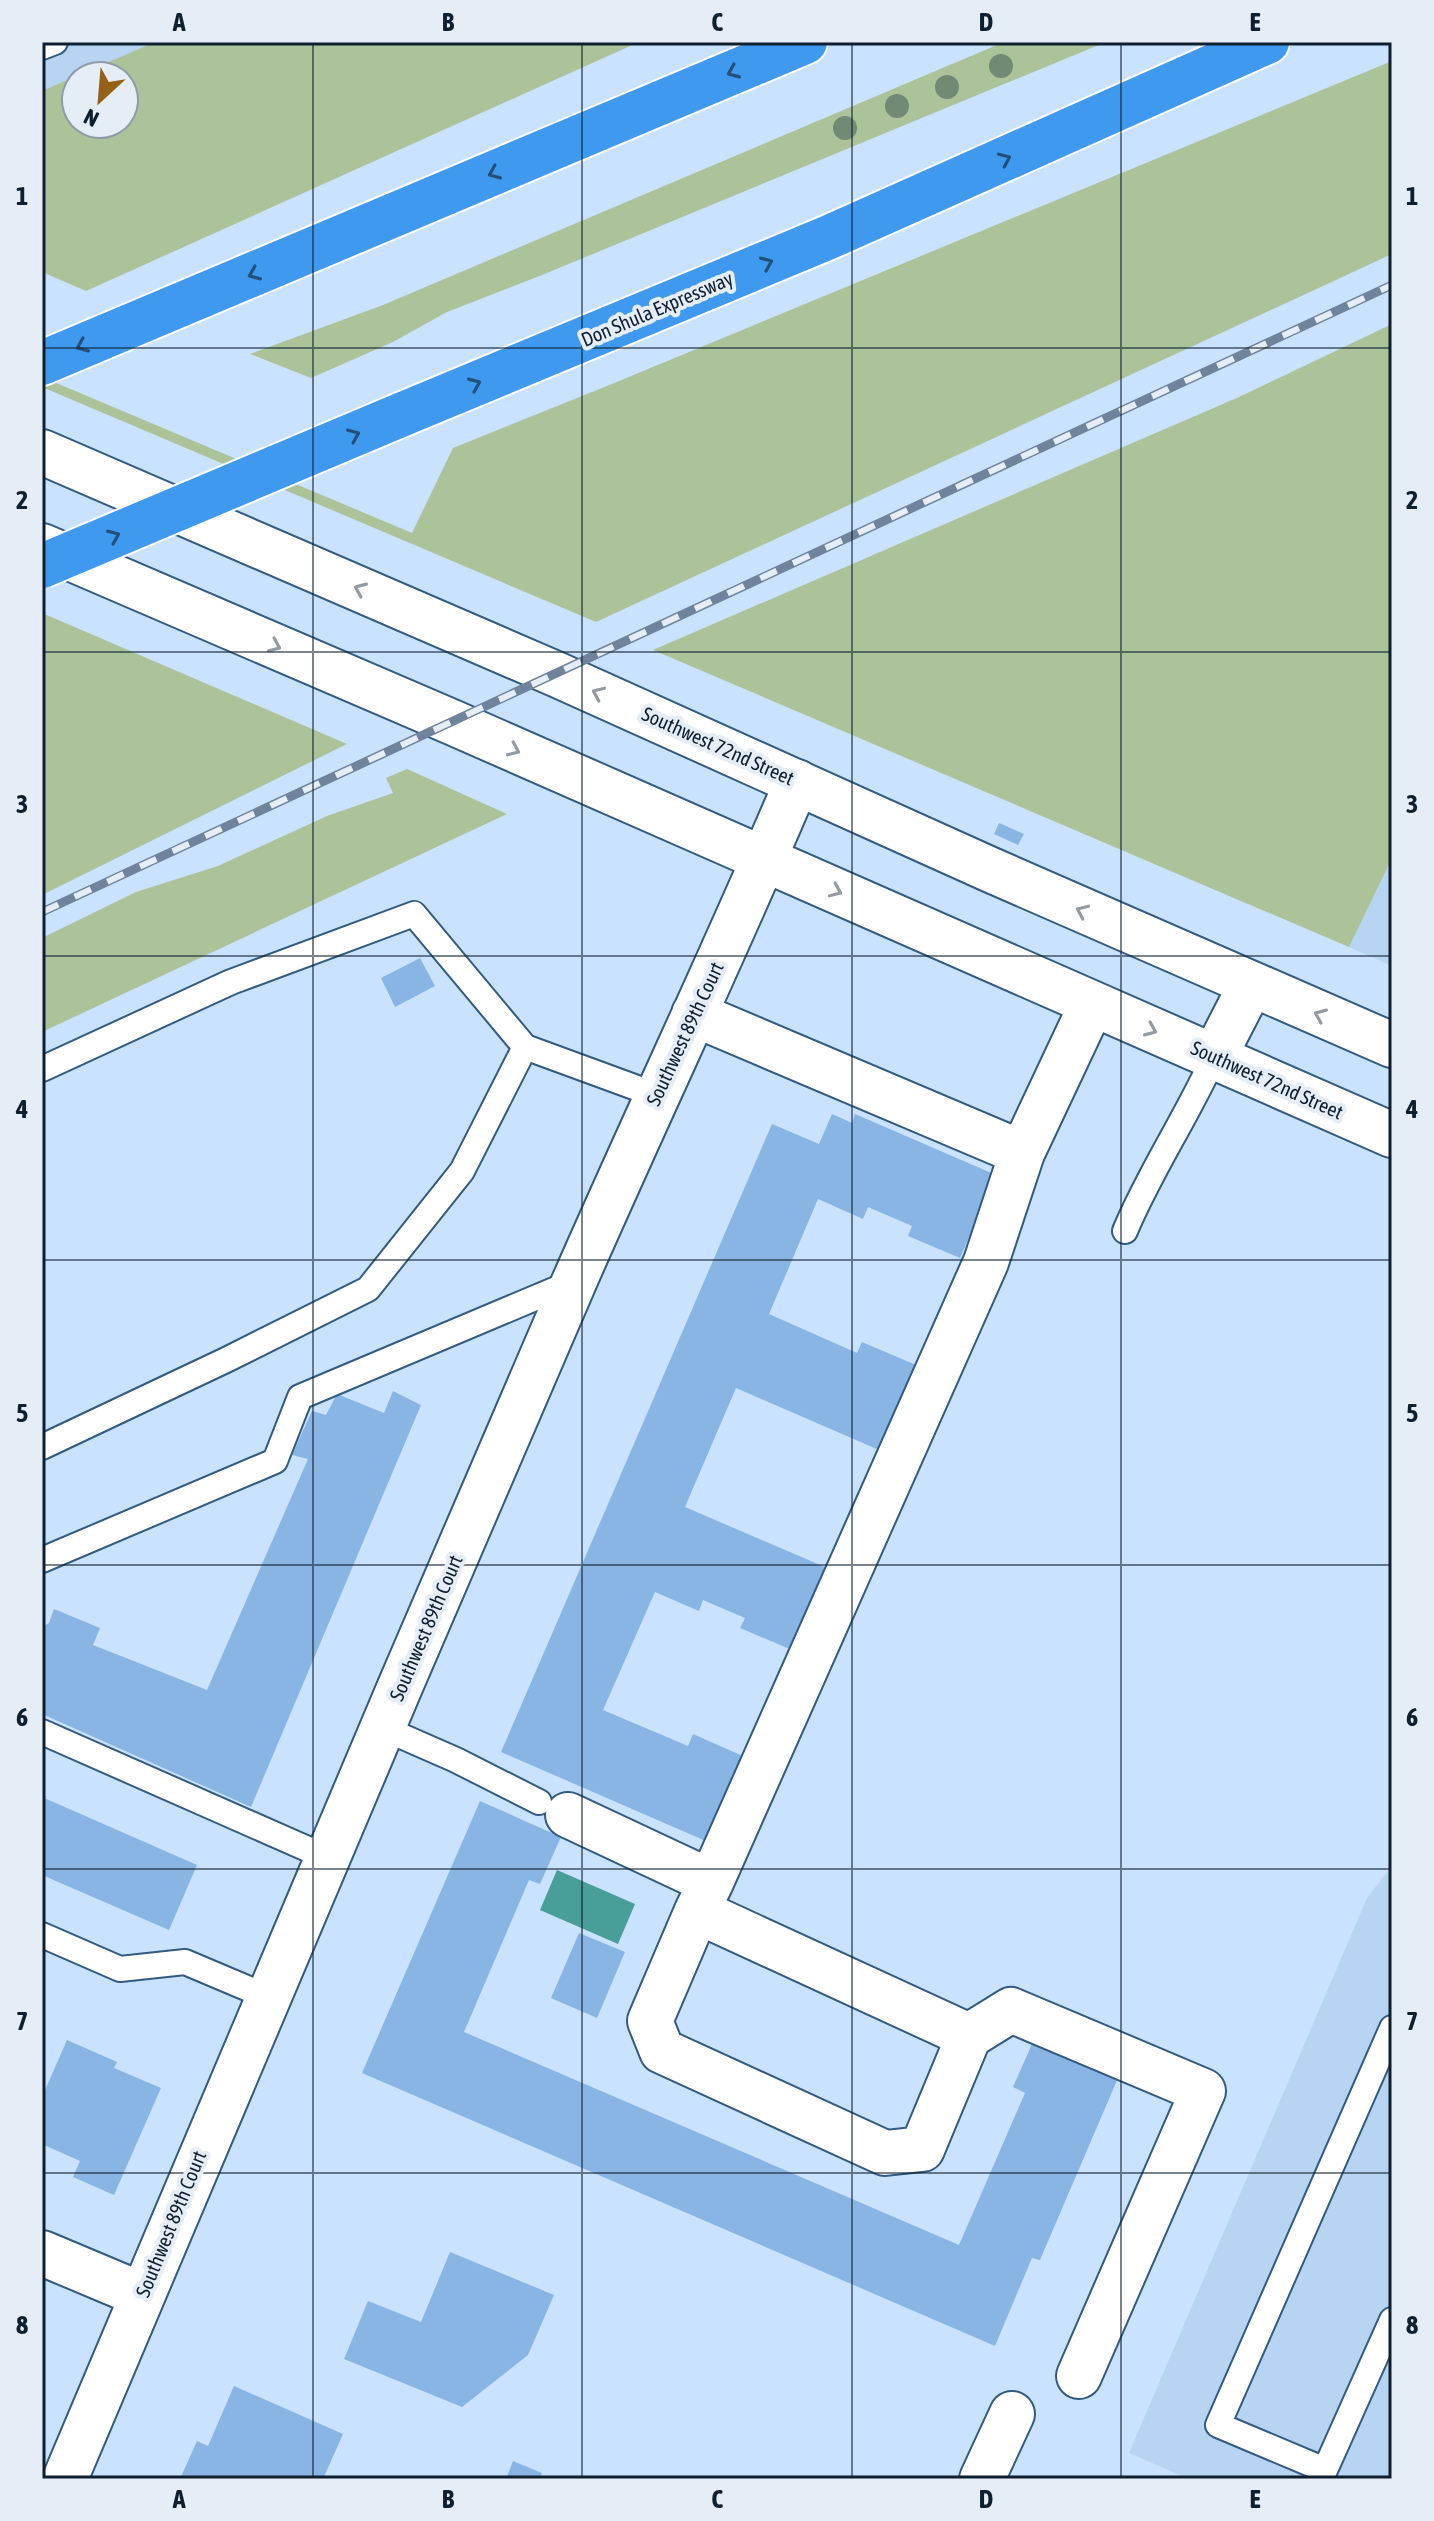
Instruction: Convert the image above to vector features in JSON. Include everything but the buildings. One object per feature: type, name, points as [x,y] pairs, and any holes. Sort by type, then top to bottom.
[{"type":"highway","points":[[42,363],[805,42]]},
{"type":"highway","name":"Don Shula Expressway","points":[[42,566],[827,238],[1267,42]]},
{"type":"street","name":"Southwest 72nd Street","points":[[42,452],[543,669],[1251,985],[1391,1041]]},
{"type":"street","name":"Southwest 72nd Street","points":[[42,546],[1392,1135]]},
{"type":"street","name":"Southwest 89th Court","points":[[65,2479],[575,1281],[797,782]]},
{"type":"street","points":[[1214,1057],[1251,985]]},
{"type":"street","points":[[1079,2376],[1203,2091],[1011,2010],[969,2036],[922,2149],[885,2153],[662,2051],[650,2021],[986,1262],[1022,1153],[1092,1004]]},
{"type":"street","points":[[694,1014],[1022,1153]]},
{"type":"street","points":[[553,1808],[704,1896],[969,2036]]},
{"type":"street","points":[[42,2253],[142,2295]]},
{"type":"street","points":[[982,2479],[1012,2414]]},
{"type":"lane","points":[[42,47],[55,42]]},
{"type":"lane","points":[[42,1069],[231,982],[414,914],[525,1047],[656,1095]]},
{"type":"lane","points":[[42,1447],[368,1289],[462,1171],[525,1047]]},
{"type":"lane","points":[[1125,1231],[1138,1200],[1193,1104],[1214,1057]]},
{"type":"lane","points":[[42,1560],[275,1461],[300,1397],[575,1281]]},
{"type":"lane","points":[[383,1728],[553,1808]]},
{"type":"lane","points":[[42,1732],[328,1858]]},
{"type":"lane","points":[[42,1935],[120,1969],[185,1962],[268,1997]]},
{"type":"lane","points":[[1392,2028],[1218,2425],[1325,2470],[1392,2320]]},
{"type":"shaded area","points":[[42,42],[155,42],[113,60],[60,60],[60,83],[42,91]]},
{"type":"shaded area","points":[[155,42],[639,42],[86,291],[42,272],[42,91],[60,83],[60,140],[140,140],[140,60],[113,60]]},
{"type":"shaded area","points":[[1004,42],[1106,42],[447,312],[393,342],[311,378],[250,354],[383,305]]},
{"type":"shaded area","points":[[1392,61],[1392,254],[596,622],[42,387],[42,377],[412,533],[453,448]]},
{"type":"shaded area","points":[[1392,324],[1392,858],[1349,947],[653,650],[1239,397]]},
{"type":"shaded area","points":[[42,613],[347,744],[42,895]]},
{"type":"shaded area","points":[[407,769],[507,814],[42,1032],[42,938],[136,892],[218,866],[327,816],[393,793],[386,778]]},
{"type":"shaded area","points":[[1392,858],[1392,966],[1349,947]]},
{"type":"shaded area","points":[[1392,1866],[1392,2479],[1189,2479],[1129,2453],[1367,1898]]},
{"type":"shaded area","points":[[557,1870],[635,1904],[618,1944],[540,1910]]},
{"type":"railway","points":[[42,912],[1392,285]]}]
